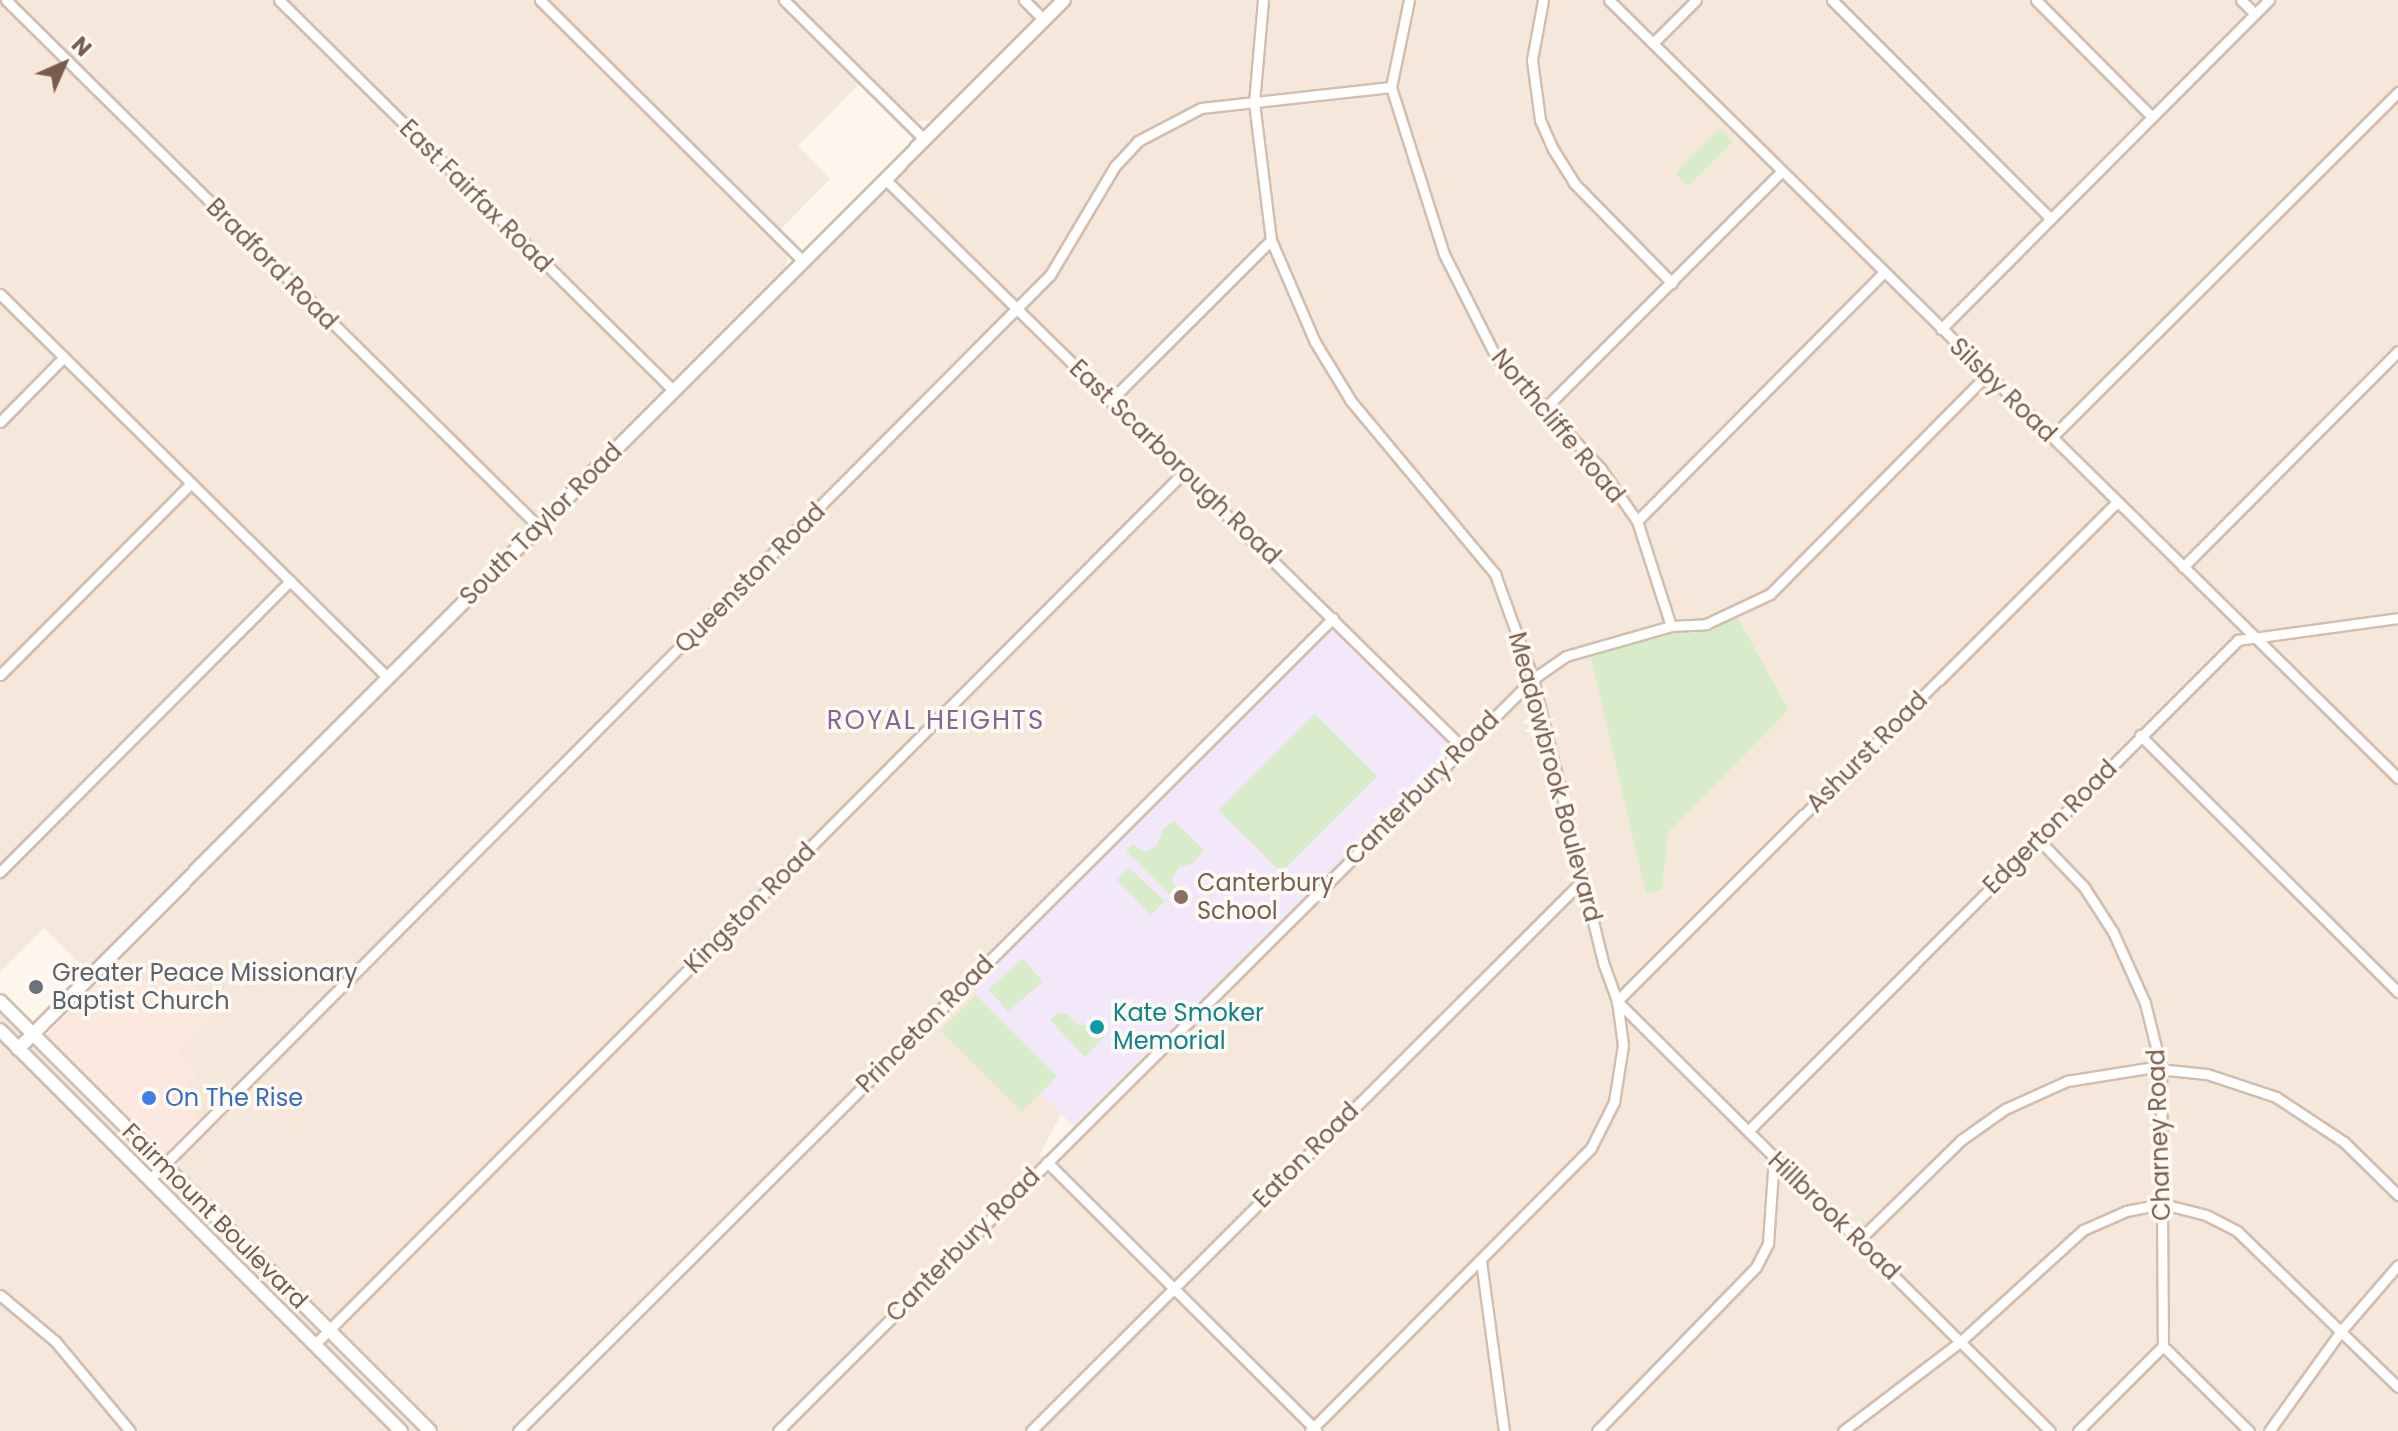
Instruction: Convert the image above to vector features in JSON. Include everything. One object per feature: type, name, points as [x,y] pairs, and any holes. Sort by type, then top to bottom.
[{"type":"main road","name":"South Taylor Road","points":[[18,1049],[1064,0]]},
{"type":"main road","name":"Fairmount Boulevard","points":[[0,1001],[430,1431]]},
{"type":"main road","name":"Fairmount Boulevard","points":[[0,1030],[401,1431]]},
{"type":"main road","points":[[65,1095],[79,1081]]},
{"type":"street","name":"Bradford Road","points":[[6,0],[539,527]]},
{"type":"street","name":"East Fairfax Road","points":[[279,0],[674,391]]},
{"type":"street","points":[[540,0],[803,261]]},
{"type":"street","points":[[784,0],[924,139]]},
{"type":"street","points":[[1024,0],[1044,20]]},
{"type":"street","name":"Meadowbrook Boulevard","points":[[1263,0],[1254,102],[1271,240],[1315,342],[1351,401],[1495,574],[1533,679],[1617,1001],[1620,1078],[1598,1137],[1481,1261]]},
{"type":"street","name":"Northcliffe Road","points":[[1409,0],[1391,87],[1444,254],[1467,308],[1496,357],[1542,411],[1601,469],[1637,521],[1671,626]]},
{"type":"street","points":[[1543,0],[1534,83],[1540,120],[1553,149],[1574,183],[1672,283]]},
{"type":"street","name":"Silsby Road","points":[[1609,0],[2398,778]]},
{"type":"street","points":[[1653,43],[1696,0]]},
{"type":"street","points":[[1832,0],[2050,218]]},
{"type":"street","points":[[2036,0],[2152,117]]},
{"type":"street","points":[[2241,0],[2255,14]]},
{"type":"street","points":[[1941,329],[2269,0]]},
{"type":"street","name":"Queenston Road","points":[[149,1180],[1018,307],[1072,247],[1115,166],[1138,141],[1201,108],[1391,87]]},
{"type":"street","points":[[2052,437],[2398,92]]},
{"type":"street","points":[[1542,411],[1782,171]]},
{"type":"street","name":"East Scarborough Road","points":[[885,179],[1462,747]]},
{"type":"street","points":[[1111,400],[1271,240]]},
{"type":"street","points":[[1637,521],[1884,272]]},
{"type":"street","points":[[0,294],[388,678]]},
{"type":"street","points":[[2183,567],[2398,351]]},
{"type":"street","points":[[0,422],[64,357]]},
{"type":"street","name":"Canterbury Road","points":[[778,1431],[1533,679],[1566,656],[1671,626],[1706,624],[1736,614],[1770,594],[1987,375]]},
{"type":"street","name":"Kingston Road","points":[[315,1344],[1184,472]]},
{"type":"street","points":[[0,675],[191,483]]},
{"type":"street","name":"Ashurst Road","points":[[1617,1001],[2117,502]]},
{"type":"street","points":[[0,872],[290,581]]},
{"type":"street","name":"Princeton Road","points":[[518,1431],[1333,618]]},
{"type":"street","points":[[2251,634],[2398,618]]},
{"type":"street","name":"Edgerton Road","points":[[1748,1131],[2140,735],[2238,640],[2251,634]]},
{"type":"street","points":[[2140,735],[2398,992]]},
{"type":"street","name":"Charney Road","points":[[2038,839],[2084,887],[2113,932],[2145,1003],[2161,1067],[2163,1346]]},
{"type":"street","name":"Eaton Road","points":[[1031,1431],[1583,880]]},
{"type":"street","name":"Hillbrook Road","points":[[1617,1001],[2050,1431]]},
{"type":"street","points":[[1860,1239],[1961,1140],[2005,1109],[2067,1081],[2161,1067],[2235,1081],[2276,1097],[2344,1142],[2398,1195]]},
{"type":"street","points":[[1597,1431],[1756,1267],[1768,1243],[1774,1157]]},
{"type":"street","points":[[1047,1162],[1313,1430],[1481,1261]]},
{"type":"street","points":[[1843,1431],[1961,1341],[2083,1230],[2126,1211],[2163,1204],[2206,1215],[2237,1231],[2398,1387]]},
{"type":"street","points":[[1481,1261],[1504,1431]]},
{"type":"street","points":[[2269,1431],[2341,1331],[2398,1265]]},
{"type":"street","points":[[0,1295],[55,1341],[130,1431]]},
{"type":"street","points":[[2078,1431],[2163,1346],[2249,1431]]},
{"type":"shaded area","points":[[0,0],[1055,0],[934,121],[916,121],[868,75],[798,146],[830,179],[772,238],[788,257],[784,273],[88,972],[44,928],[0,972]]},
{"type":"shaded area","points":[[1072,0],[2398,0],[2398,1431],[433,1431],[175,1168],[180,1162],[169,1152],[200,1120],[176,1095],[178,1052],[164,1000],[120,956]],"holes":[[[1331,608],[1461,747],[1046,1171],[1040,1154]],[[1736,614],[1789,710],[1668,833]]]},
{"type":"shaded area","name":"Canterbury School","points":[[1333,618],[1462,747],[1077,1130],[1040,1093],[1057,1076],[965,983]]},
{"type":"shaded area","points":[[120,956],[164,999],[184,979],[217,1012],[178,1052],[198,1073],[177,1096],[200,1120],[166,1154],[44,1038]]},
{"type":"shaded area","points":[[0,1001],[430,1431],[0,1431]]},
{"type":"green space","points":[[1720,129],[1733,142],[1688,186],[1675,174]]},
{"type":"green space","points":[[1736,614],[1789,710],[1668,833],[1662,889],[1646,894],[1589,649]]},
{"type":"green space","points":[[1315,714],[1377,776],[1281,872],[1219,810]]},
{"type":"green space","points":[[1174,821],[1204,850],[1194,863],[1179,867],[1171,881],[1178,889],[1171,896],[1126,851],[1133,844],[1145,852],[1157,846],[1163,829]]},
{"type":"green space","points":[[1129,868],[1165,901],[1151,915],[1117,880]]},
{"type":"green space","points":[[1023,959],[1043,982],[1008,1012],[988,989]]},
{"type":"green space","points":[[976,995],[1057,1076],[1022,1112],[941,1030]]},
{"type":"green space","points":[[1057,1013],[1067,1014],[1080,1026],[1093,1023],[1105,1036],[1085,1057],[1050,1020]]},
{"type":"place","name":"Canterbury School","points":[[1181,897]]},
{"type":"place","name":"Greater Peace Missionary Baptist Church","points":[[36,987]]},
{"type":"place","name":"Kate Smoker Memorial","points":[[1097,1027]]},
{"type":"place","name":"On The Rise","points":[[149,1098]]},
{"type":"district","name":"ROYAL HEIGHTS","points":[[936,721]]}]
